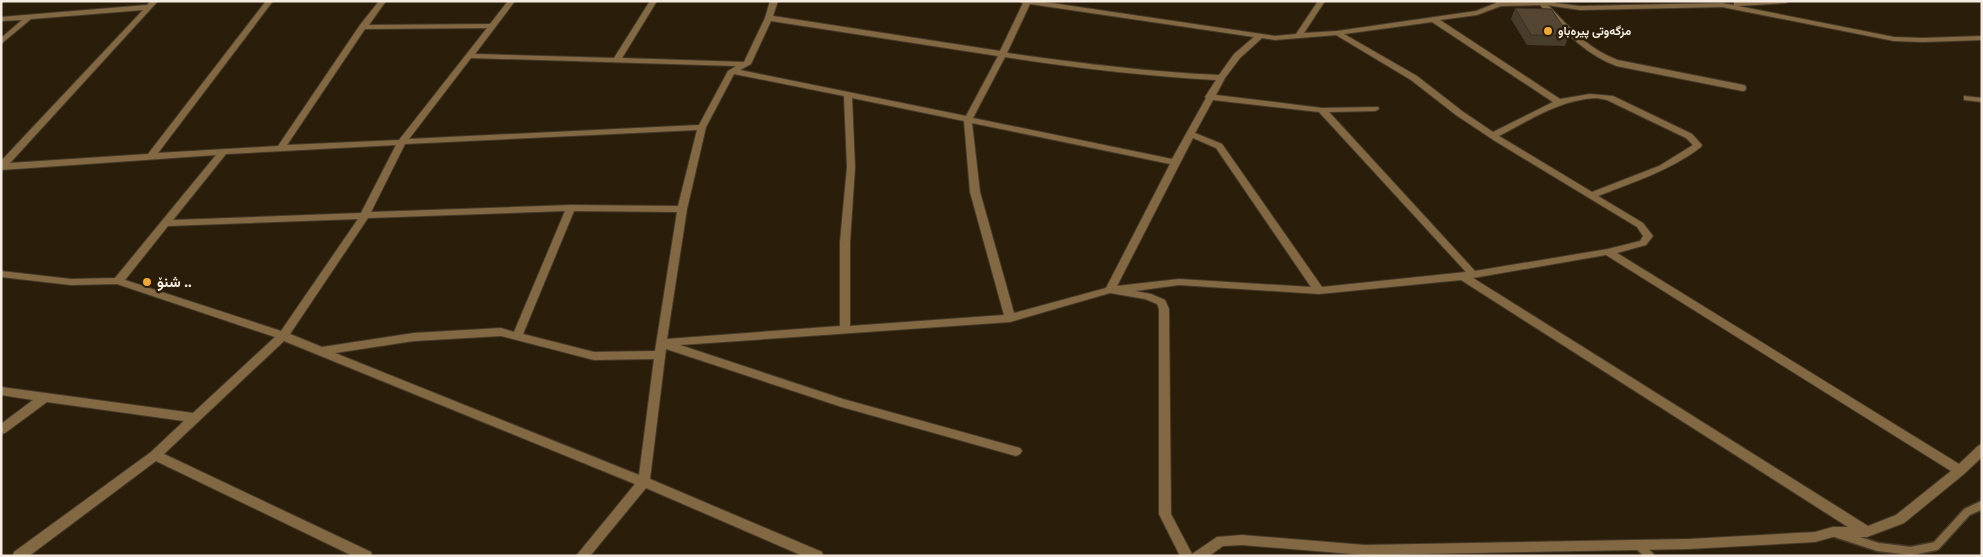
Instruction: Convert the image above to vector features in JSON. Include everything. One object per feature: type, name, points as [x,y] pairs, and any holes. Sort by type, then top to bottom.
[{"type":"street","points":[[151,156],[270,1]]},
{"type":"street","points":[[281,148],[363,27],[383,1]]},
{"type":"street","points":[[19,556],[155,455],[283,336],[364,217],[402,142],[512,1]]},
{"type":"street","points":[[616,60],[654,1]]},
{"type":"street","points":[[582,556],[644,482],[660,356],[682,209],[702,127],[732,71],[747,64],[769,18],[774,1]]},
{"type":"street","points":[[1298,36],[1322,1]]},
{"type":"street","points":[[1010,318],[975,192],[968,120],[1003,53],[1025,2],[1275,38],[1337,34],[1433,20],[1477,13],[1499,3],[1548,3],[1580,8],[1786,1]]},
{"type":"street","points":[[1721,3],[1894,39],[1982,38]]},
{"type":"street","points":[[2,166],[152,4]]},
{"type":"street","points":[[1,19],[152,4]]},
{"type":"street","points":[[1,42],[29,17]]},
{"type":"street","points":[[769,18],[1066,64],[1165,75],[1221,78]]},
{"type":"street","points":[[1433,20],[1559,102]]},
{"type":"street","points":[[363,27],[492,26]]},
{"type":"street","points":[[662,343],[1010,318],[1110,290],[1178,282],[1319,290],[1388,285],[1467,275],[1608,252],[1643,243],[1648,236],[1640,226],[1459,113],[1414,78],[1337,34]]},
{"type":"street","points":[[1110,290],[1209,97],[1237,56],[1260,36]]},
{"type":"street","points":[[468,56],[747,64]]},
{"type":"street","points":[[732,71],[1175,162]]},
{"type":"street","points":[[845,331],[845,242],[851,167],[848,95]]},
{"type":"street","points":[[1493,135],[1559,102],[1588,95],[1600,95],[1623,102],[1689,136],[1698,145],[1692,151],[1664,165],[1592,195]]},
{"type":"street","points":[[1209,97],[1322,110],[1376,109]]},
{"type":"street","points":[[1968,98],[1982,100]]},
{"type":"street","points":[[1322,110],[1467,275],[1867,532]]},
{"type":"street","points":[[2,166],[224,151],[702,127]]},
{"type":"street","points":[[1191,134],[1219,146],[1319,290]]},
{"type":"street","points":[[118,281],[224,151]]},
{"type":"street","points":[[167,223],[571,208],[682,209]]},
{"type":"street","points":[[517,336],[571,208]]},
{"type":"street","points":[[1608,252],[1960,471]]},
{"type":"street","points":[[1,274],[71,282],[118,281],[283,336],[644,482],[816,556]]},
{"type":"street","points":[[1110,290],[1147,296],[1161,302],[1164,310],[1165,514],[1187,556]]},
{"type":"street","points":[[322,351],[414,337],[501,332],[594,356],[660,356]]},
{"type":"street","points":[[662,343],[842,403],[1016,451]]},
{"type":"street","points":[[1,391],[195,418]]},
{"type":"street","points":[[1,430],[46,396]]},
{"type":"street","points":[[1198,556],[1221,541],[1242,540],[1366,553],[1638,545],[1815,537],[1833,532],[1867,532],[1900,519],[1960,471],[1982,449]]},
{"type":"street","points":[[155,455],[366,556]]},
{"type":"lane","points":[[1548,3],[1586,48],[1600,58],[1743,88]]},
{"type":"lane","points":[[1833,532],[1878,547],[1911,551],[1936,546],[1967,512],[1982,505]]},
{"type":"lane","points":[[1638,545],[1650,556]]},
{"type":"building","points":[[1515,8],[1551,9],[1569,35],[1531,35]]},
{"type":"place","name":"مزگەوتی پیرەباو","points":[[1548,31]]},
{"type":"place","name":"شنۆ ..","points":[[147,282]]}]
